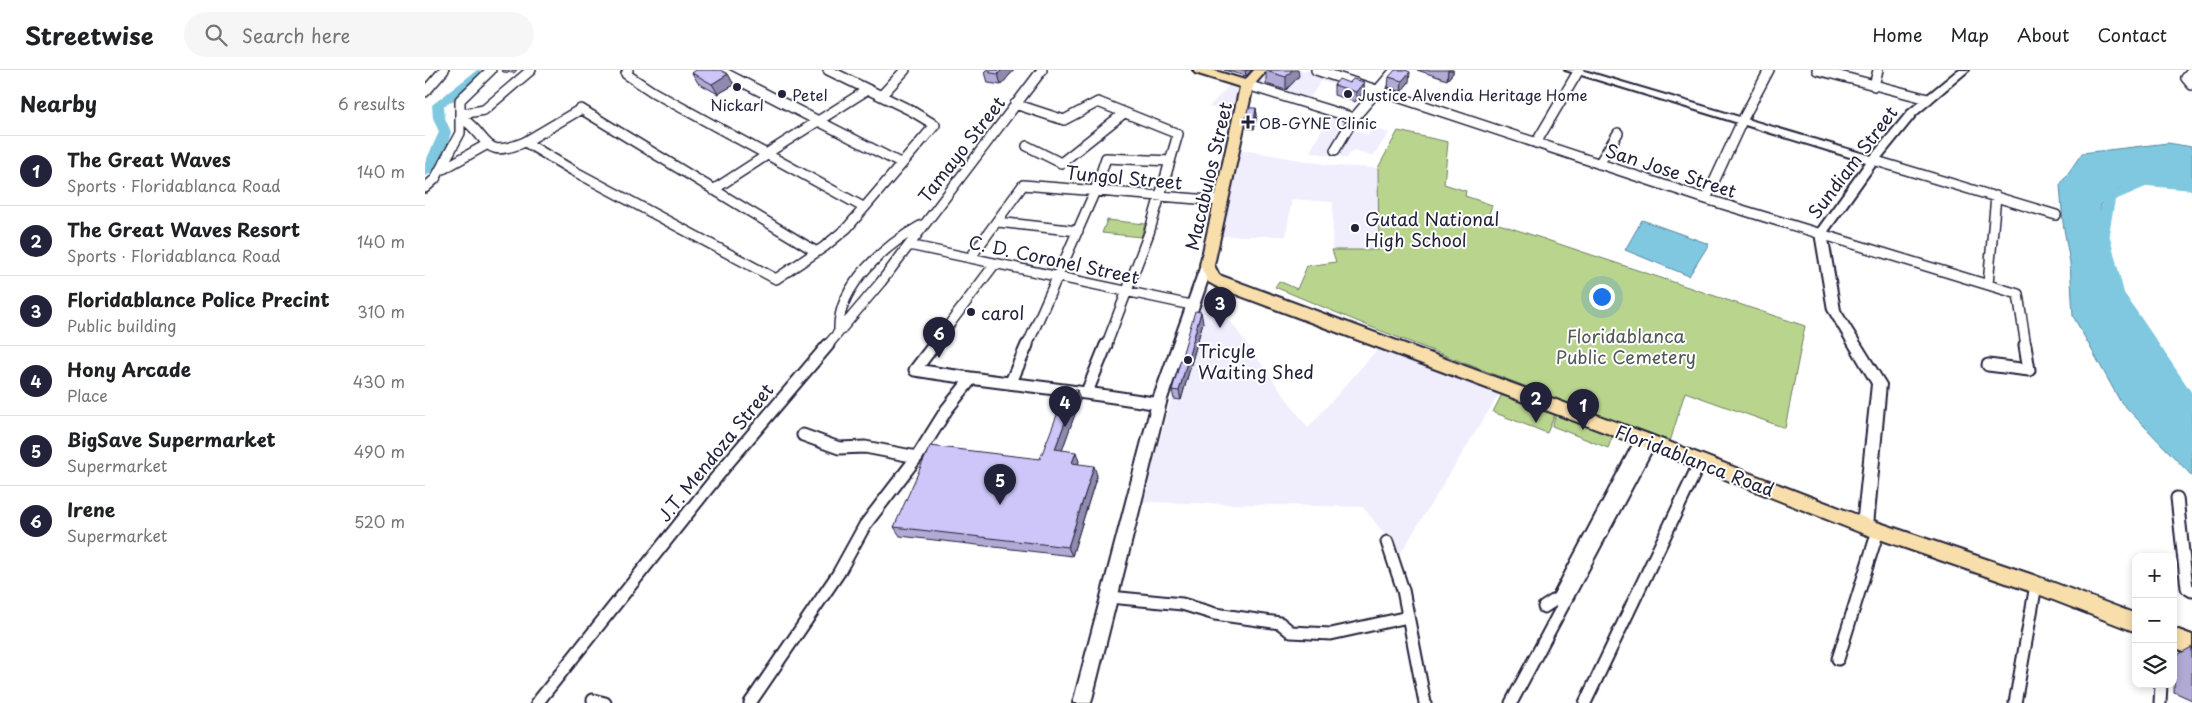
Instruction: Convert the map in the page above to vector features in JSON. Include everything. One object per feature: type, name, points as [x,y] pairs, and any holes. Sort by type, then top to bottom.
[{"type":"main road","points":[[1199,70],[1247,85]]},
{"type":"main road","name":"Macabulos Street","points":[[1207,265],[1247,85],[1261,70]]},
{"type":"main road","name":"Floridablanca Road","points":[[1207,265],[1213,278],[1224,284],[1646,441],[1871,529],[2036,585],[2132,621]]},
{"type":"main road","points":[[2177,638],[2192,644]]},
{"type":"street","points":[[425,92],[444,70]]},
{"type":"street","points":[[491,70],[458,104],[462,116],[483,139],[486,145],[497,150],[525,142],[581,109],[815,251]]},
{"type":"street","points":[[462,116],[484,110],[531,70]]},
{"type":"street","points":[[628,70],[625,74],[653,92],[863,207]]},
{"type":"street","points":[[719,70],[902,164]]},
{"type":"street","points":[[525,142],[556,161],[776,279],[837,238],[859,216],[863,207],[935,125],[918,114],[828,70]]},
{"type":"street","points":[[881,96],[905,70]]},
{"type":"street","name":"Tamayo Street","points":[[923,224],[1042,70]]},
{"type":"street","name":"San Jose Street","points":[[1317,70],[1706,199],[2018,294],[2029,370],[1988,365]]},
{"type":"street","points":[[1335,150],[1354,118],[1395,70]]},
{"type":"street","points":[[1706,199],[1742,121],[1769,70]]},
{"type":"street","points":[[1817,70],[1842,73],[1874,86],[1928,99]]},
{"type":"street","points":[[1874,86],[1878,70]]},
{"type":"street","name":"Sundiam Street","points":[[1871,529],[1879,384],[1834,310],[1821,233],[1873,160],[1912,113],[1964,70]]},
{"type":"street","points":[[1536,142],[1576,71],[2056,215]]},
{"type":"street","points":[[2192,71],[2186,78],[2192,85]]},
{"type":"street","points":[[1247,85],[1354,118]]},
{"type":"street","points":[[713,190],[867,90]]},
{"type":"street","points":[[1015,104],[1064,120],[1098,102],[1178,134],[1160,197],[1127,292],[1087,392]]},
{"type":"street","points":[[1027,146],[1061,163],[1124,113]]},
{"type":"street","points":[[425,188],[435,179],[456,144],[460,133],[462,116]]},
{"type":"street","points":[[1599,164],[1617,133]]},
{"type":"street","points":[[440,171],[486,145]]},
{"type":"street","points":[[1011,382],[1095,190],[1106,158],[1170,161]]},
{"type":"street","name":"Tungol Street","points":[[997,222],[1023,185],[1222,201]]},
{"type":"street","points":[[1988,284],[1996,196]]},
{"type":"street","points":[[971,258],[997,222],[1078,230]]},
{"type":"street","points":[[839,329],[838,316],[858,279],[873,258],[900,236],[923,224]]},
{"type":"street","name":"J.T. Mendoza Street","points":[[537,703],[727,464],[839,329],[881,282],[923,224]]},
{"type":"street","name":"C. D. Coronel Street","points":[[909,245],[971,258],[994,265],[1191,305]]},
{"type":"street","points":[[994,265],[915,370],[971,379],[1087,392],[1159,404]]},
{"type":"street","points":[[1082,703],[1159,404],[1191,305],[1207,265]]},
{"type":"street","points":[[750,703],[837,574],[865,525],[917,458],[947,409],[971,379]]},
{"type":"street","points":[[803,436],[839,448],[865,447],[917,458]]},
{"type":"street","points":[[1544,607],[1558,598],[1646,441]]},
{"type":"street","points":[[1511,703],[1646,441]]},
{"type":"street","points":[[1585,703],[1633,606],[1700,462]]},
{"type":"street","points":[[2177,498],[2187,588],[2192,591]]},
{"type":"street","points":[[1839,659],[1871,529]]},
{"type":"street","points":[[1387,542],[1403,590],[1425,703]]},
{"type":"street","points":[[2015,703],[2036,585]]},
{"type":"street","points":[[1109,597],[1182,604],[1215,614],[1280,624],[1291,632],[1331,634],[1408,616]]},
{"type":"street","points":[[2160,703],[2161,688]]},
{"type":"shaded area","points":[[1268,70],[1307,70],[1337,80],[1332,84],[1321,81],[1307,102],[1255,84]]},
{"type":"shaded area","points":[[1231,83],[1242,88],[1237,112],[1209,107]]},
{"type":"shaded area","points":[[1330,114],[1356,122],[1334,156],[1310,152]]},
{"type":"shaded area","points":[[1373,128],[1389,133],[1373,156],[1353,150],[1346,159],[1336,155],[1354,130],[1368,135]]},
{"type":"shaded area","points":[[1237,149],[1335,166],[1378,168],[1379,250],[1332,250],[1333,202],[1292,199],[1286,236],[1219,236]]},
{"type":"shaded area","points":[[1204,285],[1308,428],[1382,344],[1501,391],[1400,554],[1363,507],[1142,502]]},
{"type":"green space","name":"Floridablanca Public Cemetery","points":[[1398,131],[1448,142],[1444,184],[1466,191],[1465,196],[1492,205],[1487,220],[1805,326],[1785,428],[1685,392],[1670,442],[1371,327],[1275,287],[1279,281],[1297,289],[1307,266],[1336,262],[1332,250],[1379,250],[1378,168]]},
{"type":"green space","points":[[1107,220],[1145,224],[1141,237],[1102,233]]},
{"type":"green space","points":[[1503,392],[1556,412],[1547,433],[1493,412]]},
{"type":"green space","points":[[1557,412],[1614,433],[1608,448],[1552,426]]},
{"type":"water","points":[[2168,143],[2192,147],[2192,185],[2147,181],[2118,189],[2100,205],[2103,257],[2122,309],[2159,356],[2192,406],[2192,476],[2120,401],[2073,316],[2070,263],[2063,223],[2060,185],[2082,153]]},
{"type":"water","points":[[1642,220],[1709,244],[1689,276],[1625,250]]},
{"type":"building","points":[[696,70],[720,70],[728,74],[712,84],[692,73]]},
{"type":"building","points":[[987,70],[1002,70],[998,74],[985,72]]},
{"type":"building","points":[[1267,70],[1292,70],[1286,77]]},
{"type":"building","points":[[1395,70],[1410,72],[1402,81],[1389,77]]},
{"type":"building","points":[[1339,79],[1349,83],[1353,79],[1364,82],[1356,92],[1334,85]]},
{"type":"building","points":[[1248,108],[1256,108],[1254,122],[1245,121]]},
{"type":"building","points":[[1195,311],[1201,312],[1179,391],[1172,390]]},
{"type":"building","points":[[1067,389],[1077,390],[1055,449],[1076,452],[1072,463],[1094,466],[1068,547],[894,527],[930,446],[1040,459]]},
{"type":"waterway","points":[[425,172],[436,157],[445,132],[439,118],[438,105],[457,93],[484,70]]},
{"type":"waterway","points":[[2192,186],[2167,185],[2147,181],[2109,197],[2102,233],[2117,294],[2192,406]]},
{"type":"place","name":"Nickarl","points":[[737,87]]},
{"type":"place","name":"Petel","points":[[782,94]]},
{"type":"place","name":"Justice Alvendia Heritage Home","points":[[1348,94]]},
{"type":"place","name":"OB-GYNE Clinic","points":[[1248,122]]},
{"type":"place","name":"Gutad National High School","points":[[1355,228]]},
{"type":"place","name":"carol","points":[[971,312]]},
{"type":"place","name":"Floridablance Police Precint","points":[[1220,328]]},
{"type":"place","name":"Irene","points":[[939,358]]},
{"type":"place","name":"Tricyle Waiting Shed","points":[[1188,360]]},
{"type":"place","name":"The Great Waves Resort","points":[[1536,423]]},
{"type":"place","name":"Hony Arcade","points":[[1065,427]]},
{"type":"place","name":"The Great Waves","points":[[1583,430]]},
{"type":"place","name":"BigSave Supermarket","points":[[1000,505]]}]
